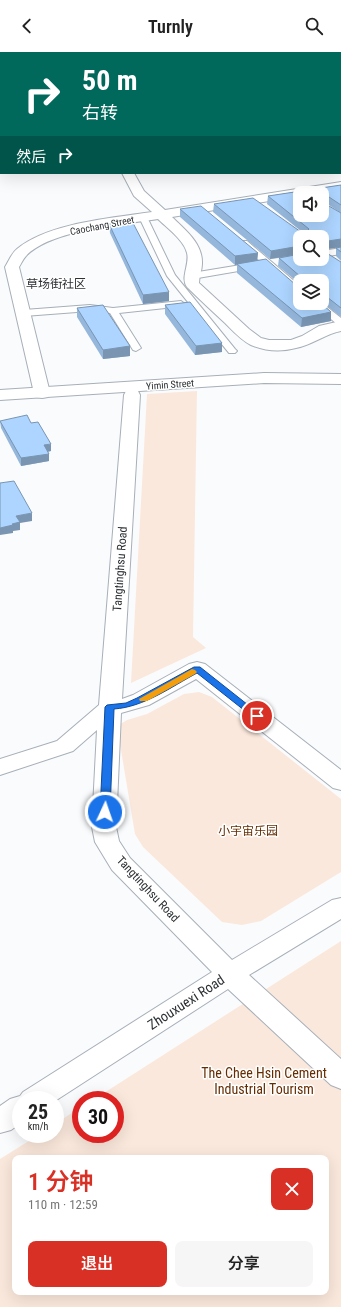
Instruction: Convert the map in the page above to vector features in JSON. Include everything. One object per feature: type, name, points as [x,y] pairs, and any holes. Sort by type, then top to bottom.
[{"type":"street","points":[[129,174],[139,193],[152,204],[190,244],[194,253],[195,265],[192,276],[192,284],[243,332],[255,341],[267,345],[279,346],[294,344],[308,339],[325,329],[341,324]]},
{"type":"street","name":"Caochang Street","points":[[329,188],[341,186]]},
{"type":"street","name":"Caochang Street","points":[[42,393],[24,313],[6,268],[20,254],[36,244],[60,233],[86,226],[293,194]]},
{"type":"street","name":"Yimin Street","points":[[0,395],[264,378],[341,379]]},
{"type":"street","name":"Tangtinghsu Road","points":[[132,396],[110,707],[104,827],[107,842],[121,864],[230,974],[341,1077]]},
{"type":"street","points":[[0,767],[65,746],[110,707],[127,706],[141,700],[197,669],[341,782]]},
{"type":"street","name":"Zhouxuexi Road","points":[[47,1091],[230,974],[341,906]]},
{"type":"street","points":[[0,1121],[12,1114]]},
{"type":"lane","points":[[254,199],[266,209]]},
{"type":"lane","points":[[201,208],[213,218]]},
{"type":"lane","points":[[143,217],[171,276],[191,303],[232,351]]},
{"type":"lane","points":[[237,238],[293,284]]},
{"type":"lane","points":[[329,252],[341,251]]},
{"type":"lane","points":[[329,257],[336,262]]},
{"type":"lane","points":[[192,276],[280,261]]},
{"type":"lane","points":[[24,313],[90,308],[113,311],[191,303]]},
{"type":"lane","points":[[324,310],[341,324]]},
{"type":"lane","points":[[113,311],[136,348]]},
{"type":"green space","points":[[197,391],[193,637],[206,648],[131,683],[147,394]]},
{"type":"green space","name":"小宇宙乐园","points":[[199,692],[212,697],[341,799],[341,872],[261,921],[242,925],[222,922],[143,847],[135,834],[117,726],[127,720],[147,714],[184,694]]},
{"type":"green space","name":"The Chee Hsin Cement Industrial Tourism","points":[[341,941],[341,1307],[0,1307],[0,1159],[26,1143],[64,1143],[64,1118],[72,1113],[72,1143],[124,1143],[124,1091],[107,1091]]},
{"type":"building","points":[[341,185],[341,205],[329,197],[329,187]]},
{"type":"building","points":[[293,192],[293,216],[268,196]]},
{"type":"building","points":[[253,198],[298,230],[293,230],[293,247],[271,251],[214,204]]},
{"type":"building","points":[[201,206],[258,253],[235,256],[180,209]]},
{"type":"building","points":[[329,206],[341,213],[341,239],[329,241],[329,230],[308,230],[309,229],[300,222],[329,222]]},
{"type":"building","points":[[133,223],[169,292],[143,295],[109,224]]},
{"type":"building","points":[[341,247],[341,252],[336,248]]},
{"type":"building","points":[[329,254],[341,262],[341,308],[329,299],[329,274],[298,274],[279,258],[293,255],[293,266],[329,266]]},
{"type":"building","points":[[266,259],[293,282],[293,310],[329,310],[331,312],[302,318],[237,264]]},
{"type":"building","points":[[190,302],[222,343],[196,346],[165,305]]},
{"type":"building","points":[[103,305],[130,346],[103,350],[77,308]]},
{"type":"building","points":[[27,415],[31,423],[38,422],[51,444],[44,445],[49,454],[21,458],[0,421]]},
{"type":"building","points":[[14,481],[32,513],[16,516],[20,522],[0,528],[0,483]]},
{"type":"slow traffic","points":[[143,699],[192,672]]},
{"type":"district","name":"草场街社区","points":[[56,284]]},
{"type":"route","points":[[105,812],[110,707],[127,706],[141,700],[197,669],[257,716]]}]
